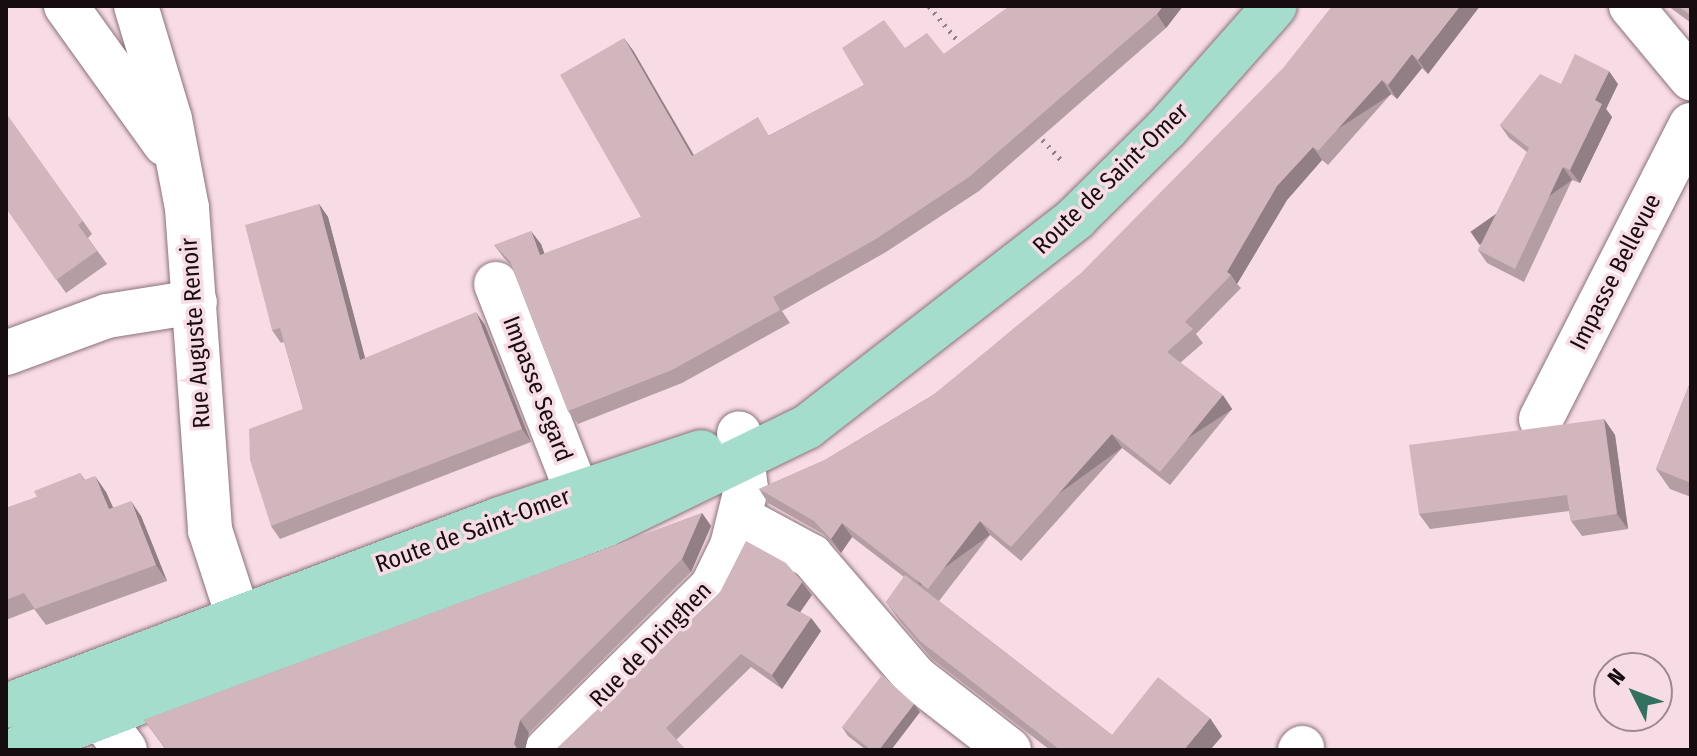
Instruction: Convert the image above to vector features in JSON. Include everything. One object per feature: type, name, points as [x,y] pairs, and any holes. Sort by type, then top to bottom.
[{"type":"main road","name":"Route de Saint-Omer","points":[[14,750],[113,734],[253,658],[605,525],[741,447],[930,334],[1097,197],[1195,99],[1275,6]]},
{"type":"main road","name":"Route de Saint-Omer","points":[[6,706],[578,494],[672,464],[741,447]]},
{"type":"street","points":[[66,6],[180,166]]},
{"type":"street","name":"Rue Auguste Renoir","points":[[136,6],[180,166],[195,302],[206,503],[235,619],[253,658]]},
{"type":"street","points":[[1631,6],[1691,78]]},
{"type":"street","name":"Impasse Bellevue","points":[[1541,419],[1691,125]]},
{"type":"street","name":"Impasse Segard","points":[[496,284],[578,494]]},
{"type":"street","points":[[6,353],[107,316],[195,302]]},
{"type":"street","name":"Rue de Dringhen","points":[[547,750],[712,587],[740,518],[746,489],[741,447]]},
{"type":"street","points":[[740,518],[811,556],[915,677],[1009,750]]},
{"type":"street","points":[[75,681],[113,734]]},
{"type":"path","points":[[929,6],[968,53]]},
{"type":"path","points":[[1027,123],[1097,197]]},
{"type":"building","points":[[1010,6],[1163,6],[969,177],[876,239],[773,297],[780,310],[672,370],[568,411],[510,261],[494,245],[531,231],[540,255],[641,217],[560,75],[624,38],[692,156],[758,117],[769,136],[864,85],[842,48],[884,20],[905,48],[927,33],[944,54]]},
{"type":"building","points":[[1332,6],[1460,6],[1418,60],[1412,54],[1388,85],[1382,80],[1318,151],[1313,147],[1277,186],[1227,272],[1231,275],[1185,322],[1193,329],[1167,352],[1223,395],[1160,472],[1112,434],[1011,547],[980,521],[928,589],[842,523],[831,539],[814,521],[759,489],[825,460],[933,395],[1081,273],[1284,67]]},
{"type":"building","points":[[1678,6],[1691,6],[1691,16]]},
{"type":"building","points":[[1575,54],[1609,71],[1595,100],[1602,104],[1570,170],[1563,167],[1515,269],[1478,250],[1529,148],[1500,125],[1540,74],[1561,84]]},
{"type":"building","points":[[6,113],[83,221],[78,225],[97,251],[56,280],[6,208]]},
{"type":"building","points":[[319,204],[360,360],[476,312],[522,429],[271,526],[250,460],[249,429],[303,409],[280,328],[272,330],[245,225]]},
{"type":"building","points":[[1691,380],[1691,483],[1656,469]]},
{"type":"building","points":[[1604,419],[1617,514],[1571,521],[1567,495],[1419,514],[1409,445]]},
{"type":"building","points":[[80,473],[84,480],[95,476],[109,509],[131,501],[156,565],[35,609],[24,593],[6,600],[6,508],[37,497],[34,491]]},
{"type":"building","points":[[702,513],[682,559],[520,720],[514,744],[518,750],[167,750],[144,720]]},
{"type":"building","points":[[746,541],[786,563],[802,582],[786,605],[811,618],[772,675],[741,654],[666,728],[686,750],[555,750],[720,592]]},
{"type":"building","points":[[905,575],[1112,735],[1158,677],[1210,718],[1184,750],[1060,750],[920,641],[886,602]]},
{"type":"building","points":[[882,675],[914,704],[879,750],[871,750],[842,727]]}]
